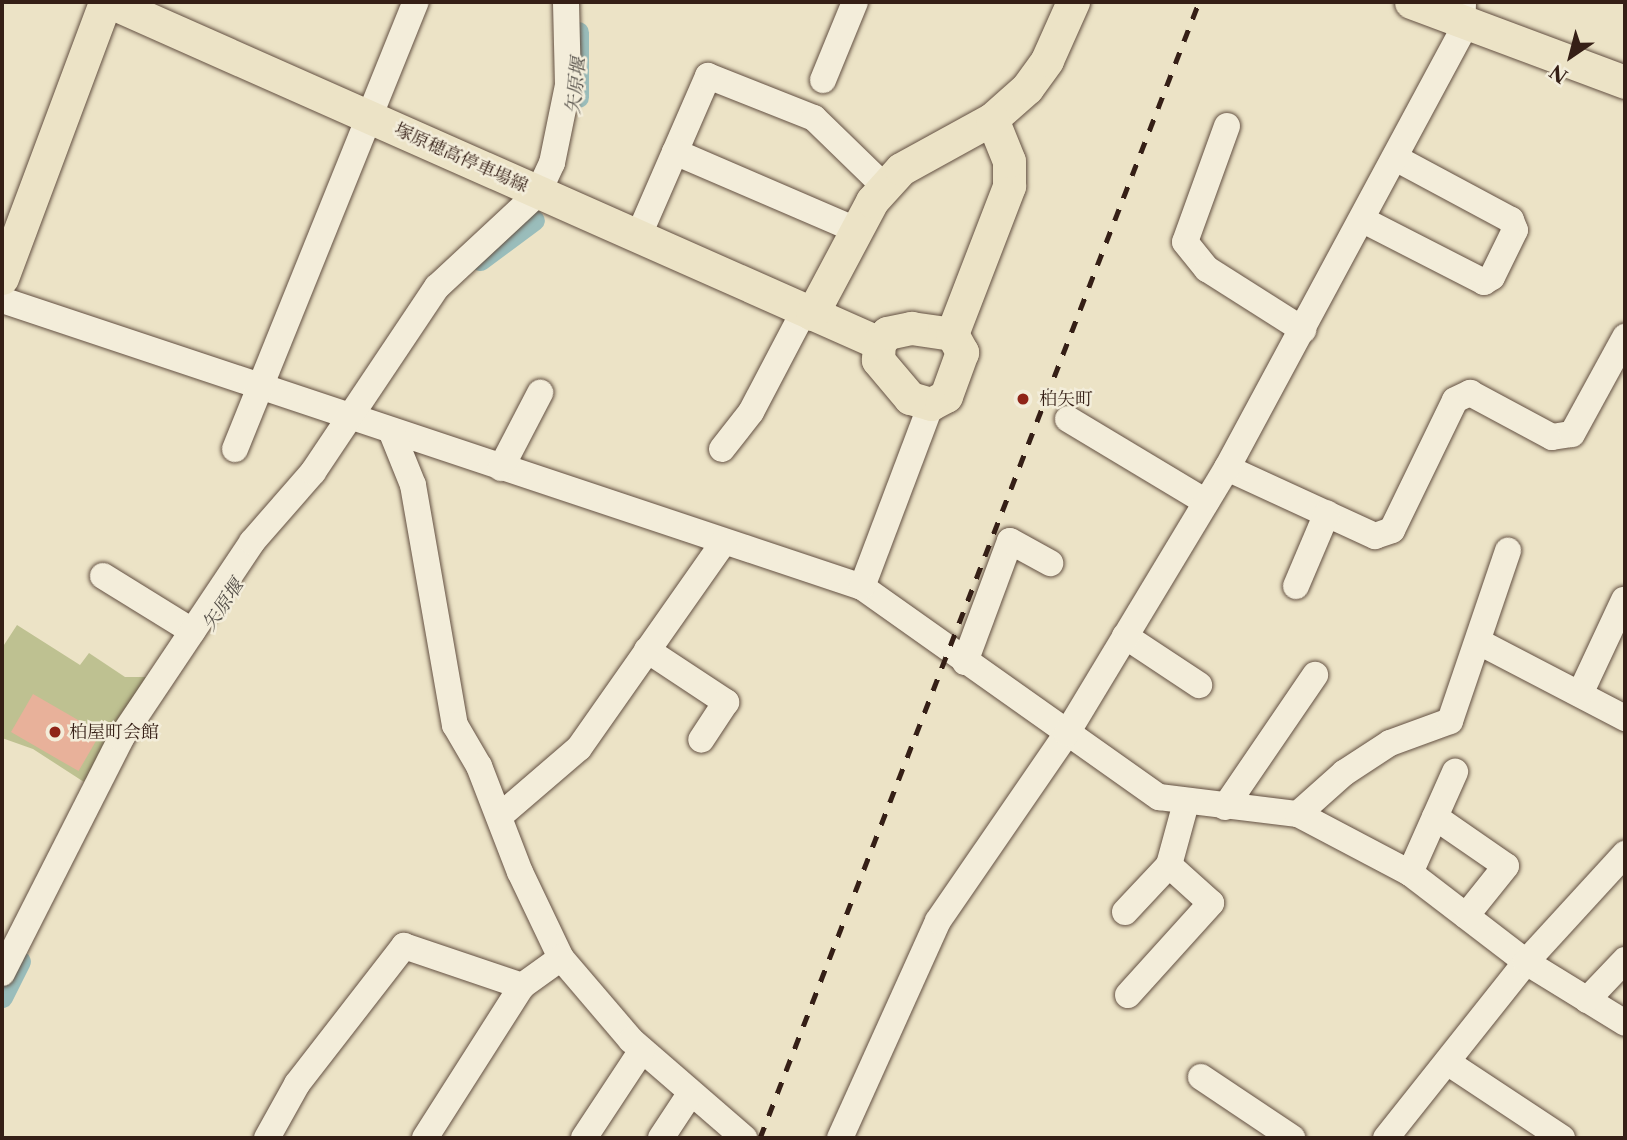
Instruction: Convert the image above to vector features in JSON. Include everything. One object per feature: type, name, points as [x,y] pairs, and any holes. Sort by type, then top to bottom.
[{"type":"main road","points":[[2,278],[104,2]]},
{"type":"main road","name":"塚原穂高停車場線","points":[[110,2],[878,342]]},
{"type":"main road","points":[[808,312],[854,229],[885,187],[901,169],[929,150],[992,119],[1027,88],[1047,60],[1073,2]]},
{"type":"main road","points":[[1411,2],[1462,11],[1625,82]]},
{"type":"main road","points":[[952,334],[1009,186],[1009,161],[992,119]]},
{"type":"main road","points":[[911,328],[952,334],[962,352],[946,396],[931,404],[910,398],[891,380],[878,360],[878,342],[887,333],[911,328]]},
{"type":"street","points":[[234,449],[257,386],[416,2]]},
{"type":"street","points":[[2,973],[121,738],[252,542],[313,472],[444,278],[538,192],[552,163],[568,85],[566,2]]},
{"type":"street","points":[[823,80],[855,2]]},
{"type":"street","points":[[840,1138],[938,921],[1067,733],[1227,468],[1397,159],[1462,32],[1462,11]]},
{"type":"street","points":[[638,237],[708,76],[814,118],[885,187]]},
{"type":"street","points":[[1227,126],[1185,242],[1207,269],[1303,330]]},
{"type":"street","points":[[675,152],[854,229]]},
{"type":"street","points":[[1363,220],[1484,282],[1492,277],[1515,230],[1511,220],[1397,159]]},
{"type":"street","points":[[2,300],[392,433],[862,587],[965,663],[1159,797],[1186,803],[1298,814],[1410,873],[1526,962],[1625,1023]]},
{"type":"street","points":[[722,449],[751,412],[808,312]]},
{"type":"street","points":[[1227,468],[1375,536],[1392,530],[1455,400],[1470,393],[1552,437],[1572,434],[1625,337]]},
{"type":"street","points":[[501,468],[540,393]]},
{"type":"street","points":[[862,587],[931,404]]},
{"type":"street","points":[[1068,419],[1206,502]]},
{"type":"street","points":[[392,433],[413,485],[455,725],[501,816],[520,872],[561,958],[642,1050],[744,1138]]},
{"type":"street","points":[[1296,586],[1327,513]]},
{"type":"street","points":[[965,663],[1010,541],[1050,563]]},
{"type":"street","points":[[501,816],[579,748],[724,542]]},
{"type":"street","points":[[1298,814],[1344,774],[1390,743],[1434,731],[1450,721],[1508,551]]},
{"type":"street","points":[[103,576],[192,631]]},
{"type":"street","points":[[1580,694],[1624,600]]},
{"type":"street","points":[[1125,636],[1199,685]]},
{"type":"street","points":[[1479,642],[1625,718]]},
{"type":"street","points":[[647,650],[726,702],[701,740]]},
{"type":"street","points":[[1226,807],[1315,675]]},
{"type":"street","points":[[1410,873],[1455,772]]},
{"type":"street","points":[[1125,912],[1169,865],[1186,803]]},
{"type":"street","points":[[1435,817],[1506,866],[1466,916]]},
{"type":"street","points":[[1386,1138],[1526,962],[1625,854]]},
{"type":"street","points":[[1128,995],[1211,903],[1169,865]]},
{"type":"street","points":[[267,1138],[298,1084],[404,946],[522,986]]},
{"type":"street","points":[[425,1138],[522,986],[561,958]]},
{"type":"street","points":[[1587,1000],[1625,960]]},
{"type":"street","points":[[584,1138],[642,1050]]},
{"type":"street","points":[[1447,1062],[1562,1138]]},
{"type":"street","points":[[1201,1077],[1292,1138]]},
{"type":"street","points":[[661,1138],[690,1094]]},
{"type":"green space","points":[[17,625],[80,665],[89,653],[125,677],[150,677],[84,782],[33,749],[2,738],[2,648]]},
{"type":"building","name":"柏屋町会館","points":[[33,694],[101,733],[79,771],[11,732]]},
{"type":"waterway","name":"矢原堰","points":[[578,32],[578,97]]},
{"type":"waterway","name":"矢原堰","points":[[480,260],[534,220]]},
{"type":"waterway","name":"矢原堰","points":[[2,997],[20,961]]},
{"type":"railway","points":[[760,1138],[1199,2]]},
{"type":"place","name":"柏矢町","points":[[1023,399]]},
{"type":"place","name":"柏屋町会館","points":[[55,732]]}]
